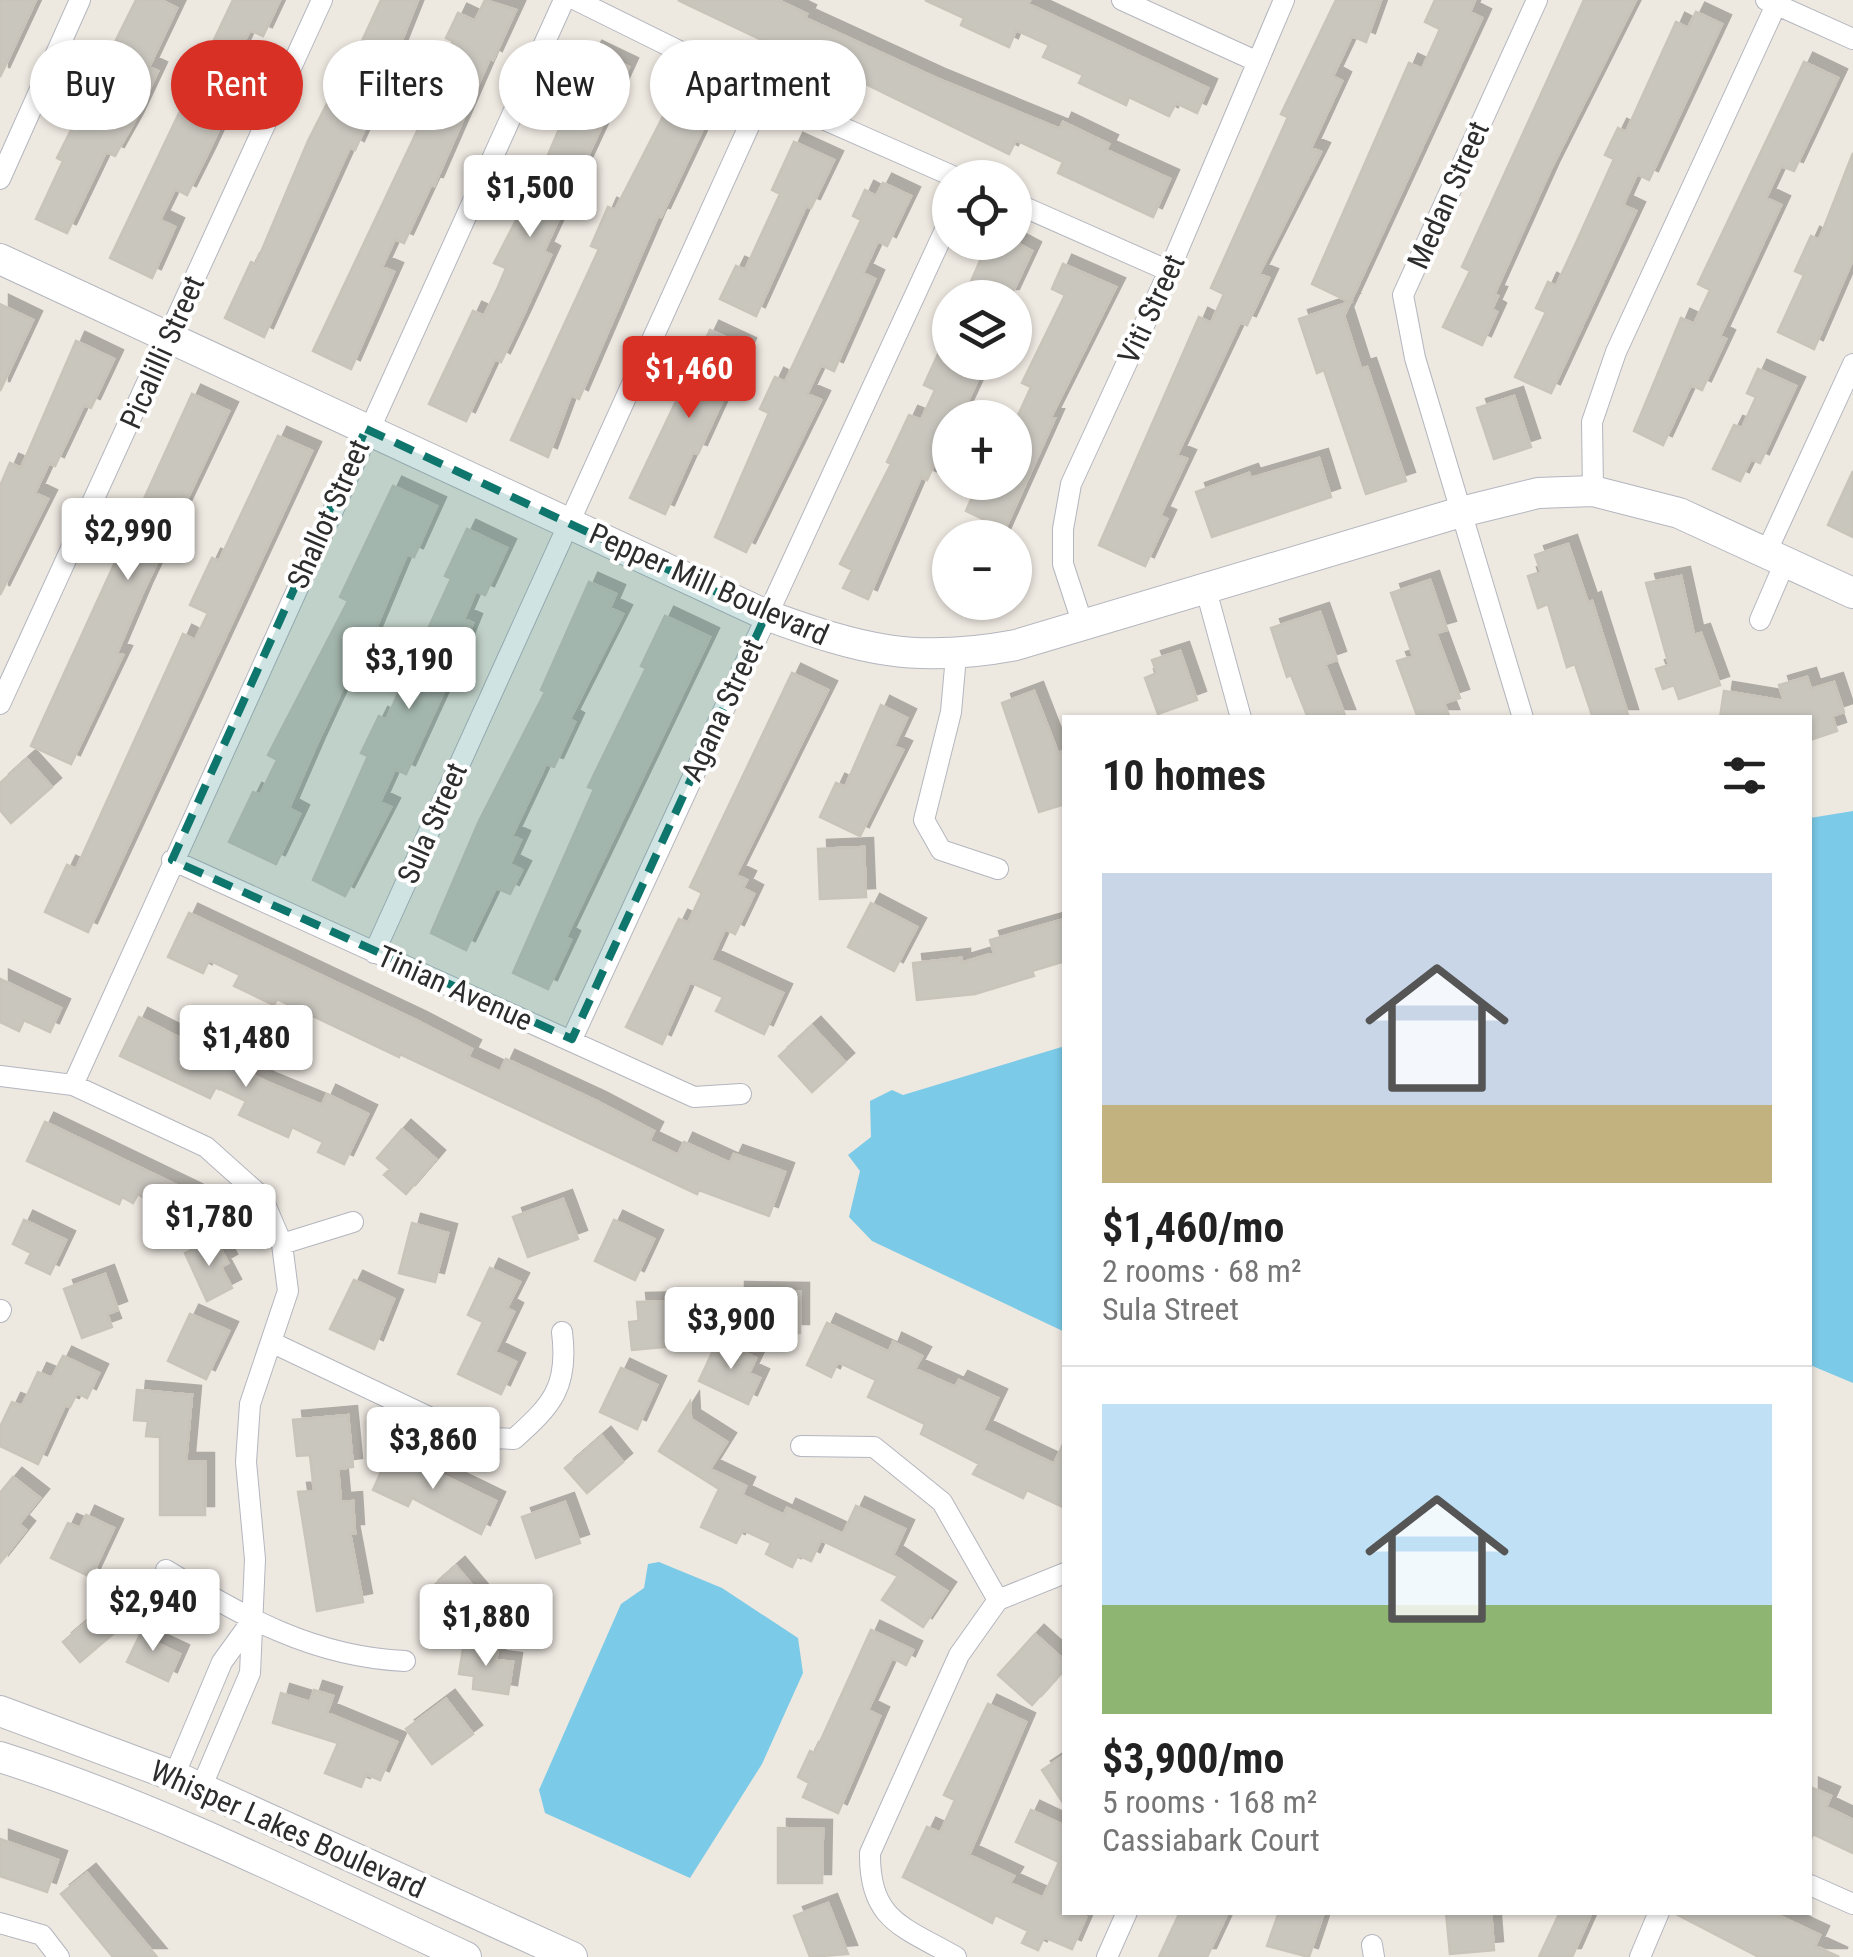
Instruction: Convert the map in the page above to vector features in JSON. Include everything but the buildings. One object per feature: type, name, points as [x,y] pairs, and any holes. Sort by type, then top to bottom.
[{"type":"street","points":[[0,179],[80,0]]},
{"type":"street","name":"Picalilli Street","points":[[0,704],[322,0]]},
{"type":"street","name":"Shallot Street","points":[[72,1085],[366,429],[564,0]]},
{"type":"street","points":[[576,0],[658,40]]},
{"type":"street","points":[[1122,0],[1258,62]]},
{"type":"street","name":"Viti Street","points":[[1083,625],[1063,564],[1062,529],[1071,484],[1169,271],[1284,0]]},
{"type":"street","name":"Medan Street","points":[[1522,715],[1415,358],[1404,296],[1537,0]]},
{"type":"street","points":[[1593,490],[1592,422],[1616,352],[1771,2],[1853,40]]},
{"type":"street","name":"Sula Street","points":[[374,952],[747,130]]},
{"type":"street","points":[[849,130],[932,167]]},
{"type":"street","points":[[1032,211],[1169,271]]},
{"type":"street","name":"Agana Street","points":[[572,1040],[932,258]]},
{"type":"street","name":"Pepper Mill Boulevard","points":[[0,259],[766,615],[835,640],[882,651],[956,656],[1016,645],[1461,512],[1538,493],[1593,490],[1680,514],[1853,593]]},
{"type":"street","points":[[1760,620],[1776,557],[1853,364]]},
{"type":"street","points":[[1206,590],[1240,715]]},
{"type":"street","points":[[956,656],[951,712],[924,820],[941,850],[998,869]]},
{"type":"street","name":"Tinian Avenue","points":[[172,860],[694,1097],[740,1094]]},
{"type":"street","points":[[0,1076],[72,1085],[206,1147],[262,1198],[282,1244],[288,1291],[250,1404],[246,1462],[255,1559],[250,1673],[188,1782]]},
{"type":"street","points":[[282,1244],[353,1222]]},
{"type":"street","points":[[273,1344],[471,1437],[514,1439],[554,1403],[566,1359],[562,1332]]},
{"type":"street","points":[[801,1446],[874,1446],[942,1502],[998,1600]]},
{"type":"street","points":[[166,1570],[250,1622],[361,1659],[405,1661]]},
{"type":"street","points":[[956,1957],[888,1920],[870,1884],[870,1853],[959,1655],[998,1600],[1062,1575]]},
{"type":"street","points":[[188,1782],[222,1662],[250,1622]]},
{"type":"street","name":"Whisper Lakes Boulevard","points":[[0,1711],[188,1782],[572,1957]]},
{"type":"street","name":"Whisper Lakes Boulevard","points":[[0,1757],[76,1781],[174,1822],[466,1957]]},
{"type":"street","points":[[1812,1886],[1853,1904]]},
{"type":"street","points":[[1107,1957],[1127,1915]]},
{"type":"street","points":[[1640,1957],[1658,1915]]},
{"type":"street","points":[[0,1923],[42,1935],[58,1957]]},
{"type":"highlighted area","points":[[366,429],[766,615],[572,1039],[172,860]]},
{"type":"water","points":[[1853,811],[1853,1383],[1812,1366],[1812,818]]},
{"type":"water","points":[[1062,1047],[1062,1331],[872,1241],[849,1217],[860,1171],[848,1155],[871,1137],[870,1101],[892,1090],[903,1095]]},
{"type":"water","points":[[659,1562],[722,1588],[798,1638],[803,1673],[762,1764],[690,1878],[545,1813],[539,1790],[621,1604],[644,1588],[648,1564]]}]
